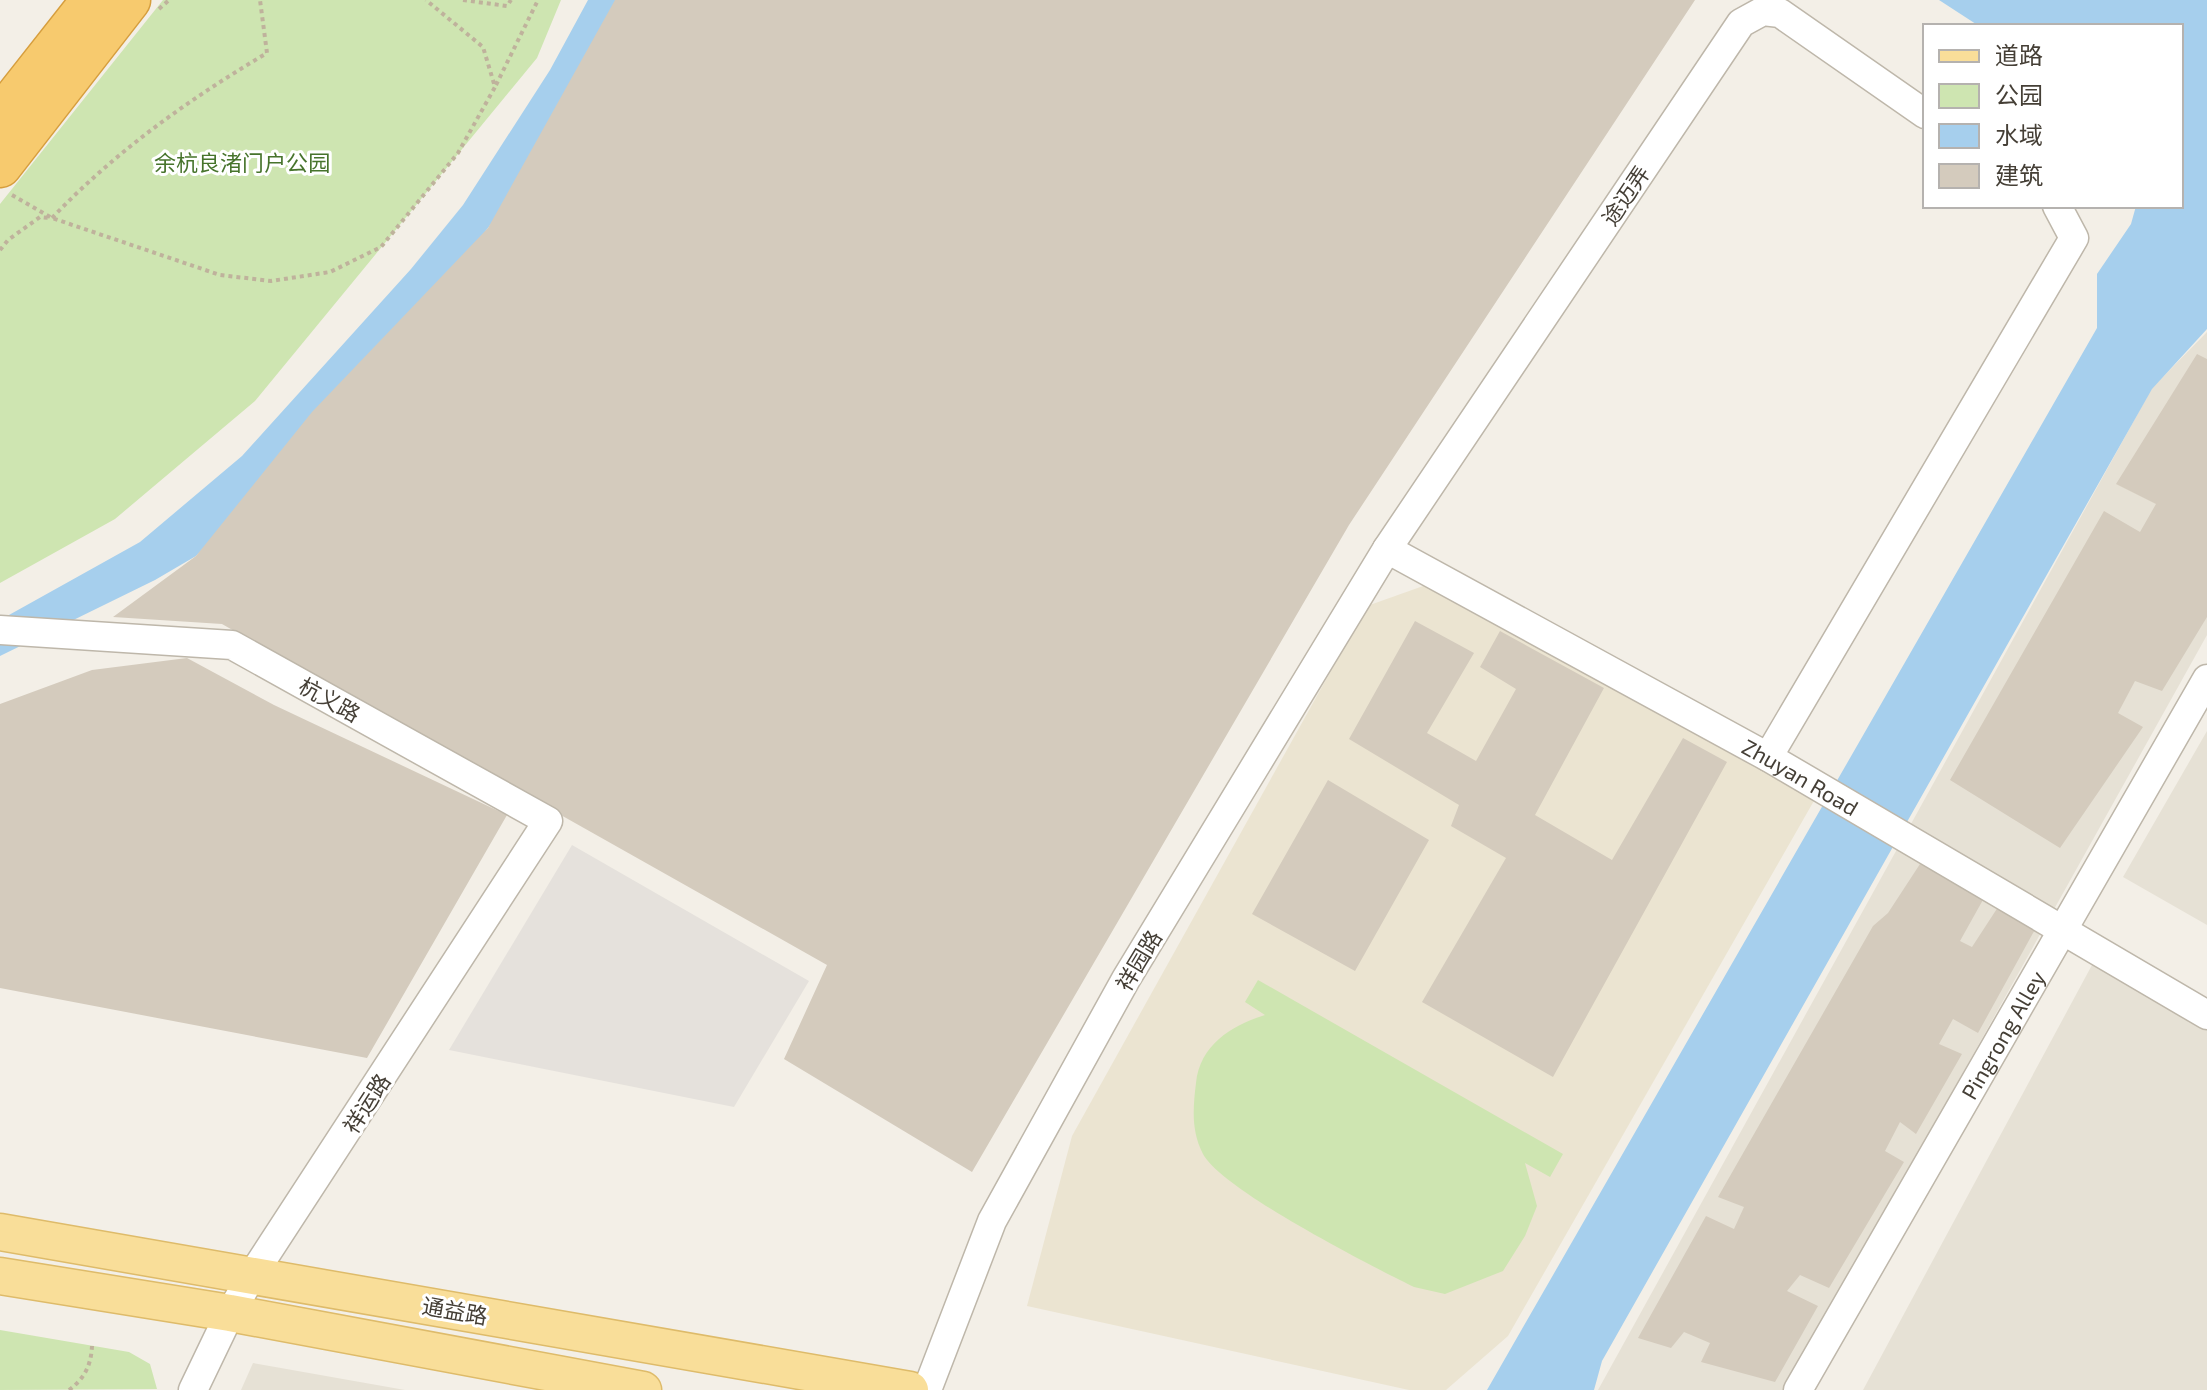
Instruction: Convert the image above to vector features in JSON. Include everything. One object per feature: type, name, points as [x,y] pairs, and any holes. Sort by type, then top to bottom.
[{"type":"highway","points":[[0,118],[93,0]]},
{"type":"highway","points":[[1,177],[129,0]]},
{"type":"main road","name":"通益路","points":[[0,1232],[910,1390]]},
{"type":"main road","name":"通益路","points":[[0,1276],[230,1313],[643,1390]]},
{"type":"street","name":"途迈弄","points":[[1387,549],[1741,23],[1763,11],[1780,13],[1923,113]]},
{"type":"street","points":[[1768,757],[2074,238],[2058,208]]},
{"type":"street","name":"Zhuyan Road","points":[[1387,549],[1768,757],[2059,931],[2207,1015]]},
{"type":"street","name":"祥园路","points":[[927,1390],[999,1208],[1126,979],[1387,549]]},
{"type":"street","name":"杭义路","points":[[0,630],[232,645],[548,821]]},
{"type":"street","name":"Pingrong Alley","points":[[1798,1390],[2059,931],[2207,679]]},
{"type":"street","name":"祥运路","points":[[193,1390],[230,1313],[253,1274],[548,821]]},
{"type":"path","points":[[52,218],[83,186],[150,128],[267,53],[260,0]]},
{"type":"path","points":[[426,0],[483,47],[495,87]]},
{"type":"path","points":[[463,0],[507,6],[511,0]]},
{"type":"path","points":[[0,250],[8,240],[40,217],[52,218],[220,275],[271,281],[330,272],[381,247],[458,153],[538,0]]},
{"type":"path","points":[[1,177],[52,218]]},
{"type":"path","points":[[69,1390],[80,1382],[91,1362],[92,1346]]},
{"type":"shaded area","points":[[2207,332],[2207,635],[1786,1390],[1598,1390],[2152,388]]},
{"type":"shaded area","points":[[1426,585],[1815,799],[1508,1336],[1446,1390],[1409,1390],[1027,1306],[1072,1136],[1367,606]]},
{"type":"shaded area","points":[[2207,731],[2207,925],[2123,877]]},
{"type":"shaded area","points":[[572,845],[809,981],[734,1107],[449,1050]]},
{"type":"shaded area","points":[[2099,952],[2207,1017],[2207,1390],[1863,1390]]},
{"type":"shaded area","points":[[253,1363],[405,1390],[241,1390]]},
{"type":"green space","name":"余杭良渚门户公园","points":[[163,0],[561,0],[537,58],[255,401],[115,519],[0,583],[0,204]]},
{"type":"green space","points":[[1258,980],[1563,1154],[1550,1177],[1525,1163],[1537,1206],[1525,1236],[1503,1271],[1445,1294],[1414,1287],[1267,1207],[1216,1169],[1203,1154],[1196,1137],[1194,1119],[1199,1069],[1204,1057],[1220,1038],[1241,1024],[1265,1015],[1245,1002]]},
{"type":"green space","points":[[0,1330],[129,1352],[150,1364],[157,1389],[0,1390]]},
{"type":"water","points":[[588,0],[628,0],[535,165],[396,341],[196,556],[155,580],[0,656],[0,620],[140,542],[242,456],[411,269],[463,205],[550,70]]},
{"type":"water","points":[[1939,0],[2207,0],[2207,329],[2152,389],[1602,1361],[1594,1390],[1487,1390],[2097,328],[2097,274],[2131,224],[2135,208],[2183,208],[2183,24],[1976,24]]},
{"type":"building","points":[[615,0],[1695,0],[1349,525],[972,1172],[784,1059],[827,965],[222,624],[113,617],[196,556],[312,412],[488,228]]},
{"type":"building","points":[[2197,354],[2207,359],[2207,617],[2162,691],[2135,681],[2118,713],[2143,727],[2060,848],[1950,780],[2104,511],[2140,532],[2156,504],[2116,484]]},
{"type":"building","points":[[1415,621],[1474,653],[1427,733],[1476,761],[1516,689],[1480,667],[1500,631],[1604,688],[1535,815],[1612,860],[1683,738],[1727,762],[1553,1077],[1422,1002],[1506,858],[1451,826],[1459,805],[1349,739]]},
{"type":"building","points":[[187,658],[274,705],[507,815],[367,1058],[0,988],[0,704],[92,670]]},
{"type":"building","points":[[1328,780],[1429,840],[1355,971],[1252,914]]},
{"type":"building","points":[[1920,864],[1984,898],[1960,941],[1972,947],[2000,904],[2038,924],[1978,1033],[1953,1019],[1939,1044],[1962,1054],[1916,1134],[1900,1122],[1885,1151],[1904,1162],[1829,1288],[1800,1275],[1787,1291],[1818,1306],[1775,1382],[1701,1362],[1710,1343],[1684,1332],[1671,1348],[1638,1338],[1706,1216],[1734,1229],[1744,1207],[1718,1197],[1873,926],[1888,913]]}]
